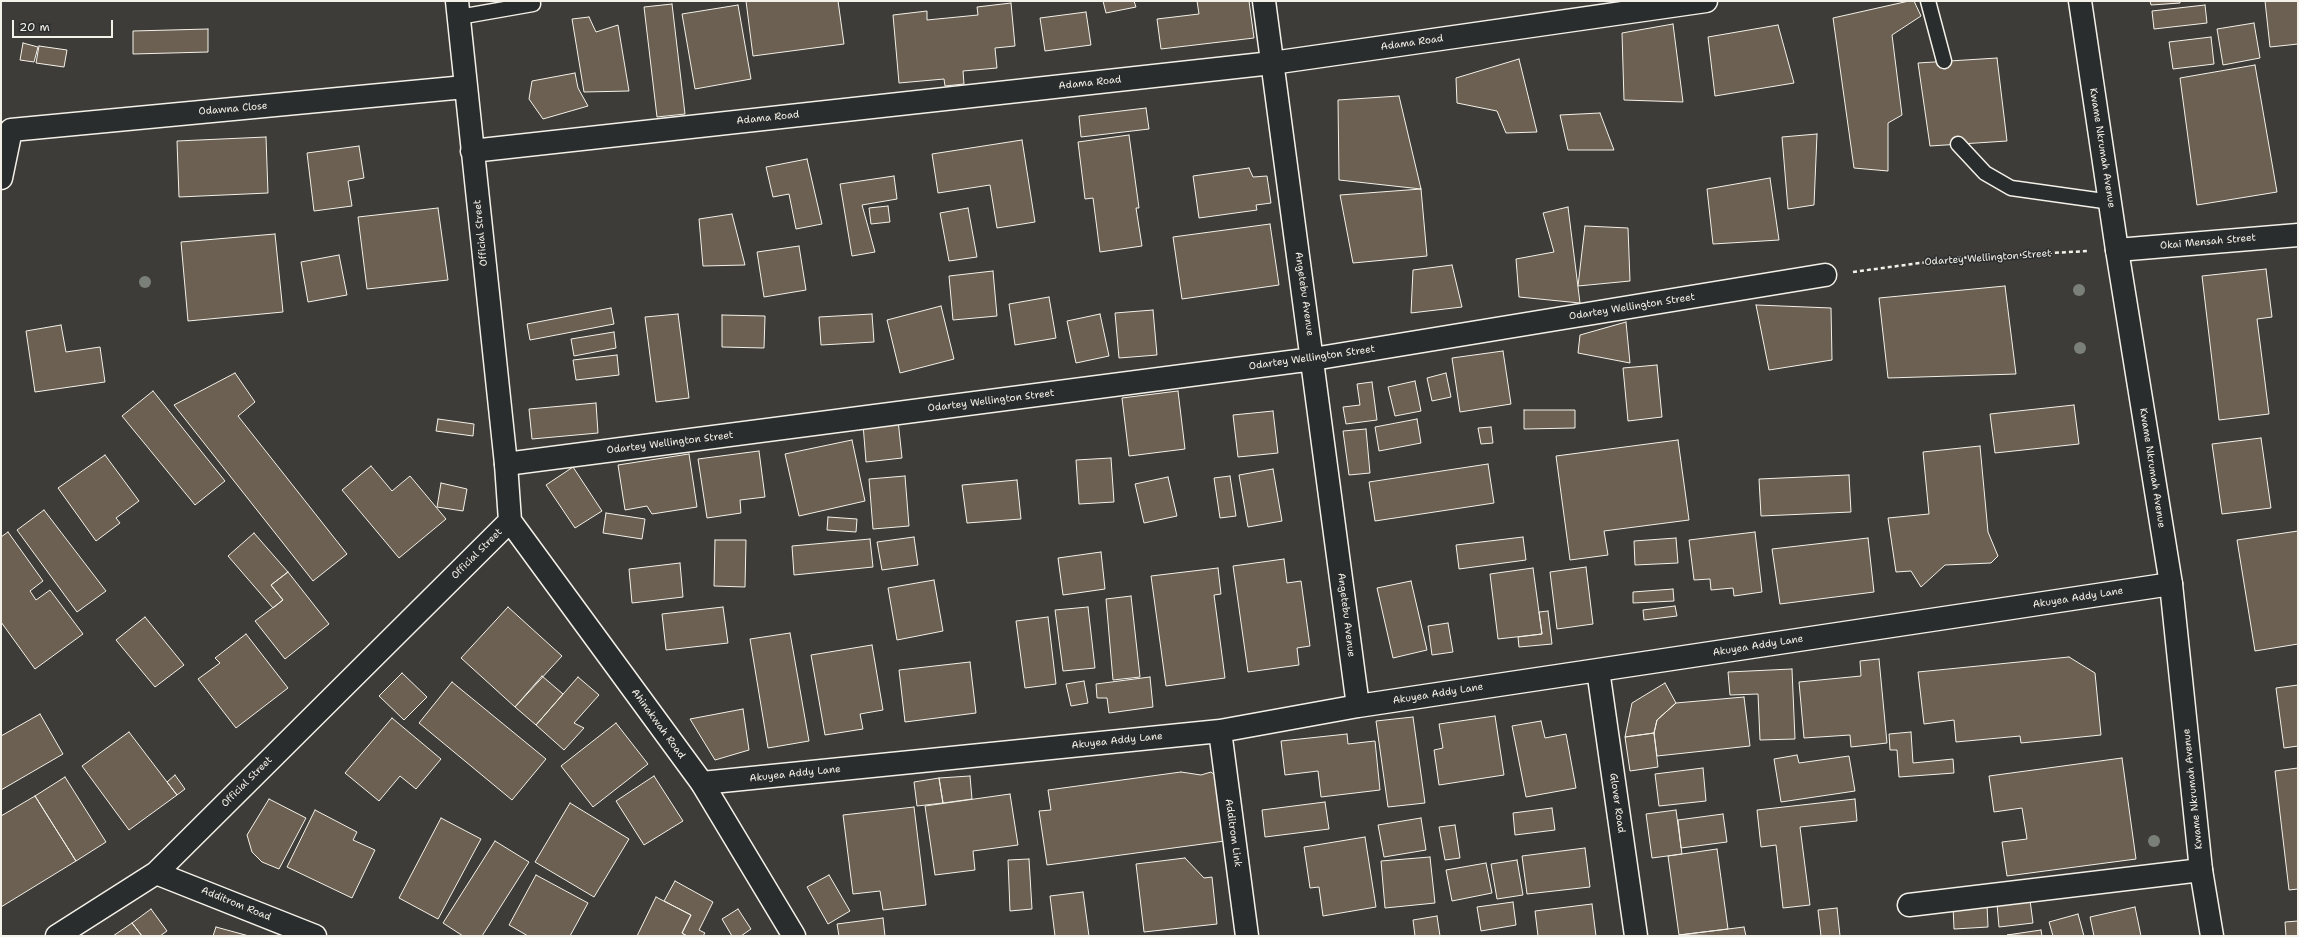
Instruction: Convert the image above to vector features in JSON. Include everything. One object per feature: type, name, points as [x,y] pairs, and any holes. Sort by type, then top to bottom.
[{"type":"street","name":"Angetebu Avenue","points":[[1264,1],[1313,359],[1358,706]]},
{"type":"street","name":"Adama Road","points":[[472,151],[1272,63],[1706,1]]},
{"type":"street","name":"Kwame Nkrumah Avenue","points":[[2080,1],[2117,250],[2171,584],[2201,870],[2212,936]]},
{"type":"street","name":"Official Street","points":[[57,936],[156,873],[510,521],[506,464],[458,9]]},
{"type":"street","name":"Odawna Close","points":[[6,128],[466,87]]},
{"type":"street","points":[[1,178],[6,128]]},
{"type":"street","name":"Okai Mensah Street","points":[[2117,250],[2298,235]]},
{"type":"street","name":"Odartey Wellington Street","points":[[506,464],[1313,359],[1825,275]]},
{"type":"street","name":"Ahinakwah Road","points":[[510,521],[702,783],[794,936]]},
{"type":"street","name":"Akuyea Addy Lane","points":[[702,783],[1220,731],[1358,706],[2171,584]]},
{"type":"street","name":"Glover Road","points":[[1598,670],[1636,936]]},
{"type":"street","name":"Additrom Link","points":[[1220,731],[1247,936]]},
{"type":"street","points":[[1909,905],[2201,870]]},
{"type":"street","name":"Additrom Road","points":[[156,873],[315,936]]},
{"type":"lane","points":[[1928,1],[1944,62]]},
{"type":"lane","points":[[458,9],[533,4]]},
{"type":"lane","points":[[1958,144],[1985,173],[2011,188],[2111,202]]},
{"type":"path","name":"Odartey Wellington Street","points":[[1825,275],[1957,258],[2117,250]]},
{"type":"building","points":[[746,1],[838,1],[844,44],[753,56]]},
{"type":"building","points":[[1103,1],[1134,1],[1136,7],[1106,13]]},
{"type":"building","points":[[1197,1],[1249,1],[1254,38],[1161,49],[1157,19],[1199,14]]},
{"type":"building","points":[[1914,1],[1921,16],[1892,35],[1902,115],[1888,123],[1888,171],[1854,168],[1833,18]]},
{"type":"building","points":[[2150,1],[2180,1],[2180,3],[2151,5]]},
{"type":"building","points":[[2265,1],[2298,1],[2298,44],[2270,47]]},
{"type":"building","points":[[1011,3],[1015,46],[995,48],[997,68],[963,71],[964,84],[945,86],[944,79],[899,83],[893,15],[927,11],[927,20],[978,15],[977,7]]},
{"type":"building","points":[[672,4],[685,114],[657,117],[644,7]]},
{"type":"building","points":[[738,5],[751,79],[695,89],[682,14]]},
{"type":"building","points":[[2205,5],[2207,23],[2154,29],[2152,11]]},
{"type":"building","points":[[1086,12],[1091,45],[1045,51],[1040,18]]},
{"type":"building","points":[[589,17],[596,32],[618,25],[629,91],[584,92],[572,19]]},
{"type":"building","points":[[2254,23],[2260,58],[2223,65],[2217,29]]},
{"type":"building","points":[[1673,24],[1683,102],[1624,100],[1622,33]]},
{"type":"building","points":[[1778,25],[1794,83],[1715,96],[1708,37]]},
{"type":"building","points":[[208,29],[208,52],[133,54],[133,31]]},
{"type":"building","points":[[2211,37],[2214,64],[2173,69],[2169,42]]},
{"type":"building","points":[[23,43],[38,47],[34,62],[20,60]]},
{"type":"building","points":[[39,46],[67,50],[64,67],[36,63]]},
{"type":"building","points":[[1997,58],[2007,141],[1930,146],[1918,63]]},
{"type":"building","points":[[1519,59],[1537,132],[1506,133],[1497,111],[1457,103],[1456,78]]},
{"type":"building","points":[[2255,65],[2277,192],[2197,205],[2180,78]]},
{"type":"building","points":[[575,73],[578,88],[588,106],[543,119],[529,99],[532,81]]},
{"type":"building","points":[[1399,96],[1421,189],[1339,180],[1338,100]]},
{"type":"building","points":[[1146,108],[1149,129],[1081,137],[1079,116]]},
{"type":"building","points":[[1600,113],[1614,150],[1568,150],[1560,115]]},
{"type":"building","points":[[1817,134],[1814,205],[1788,209],[1782,137]]},
{"type":"building","points":[[1129,135],[1139,208],[1136,208],[1142,246],[1100,252],[1093,198],[1085,199],[1078,142]]},
{"type":"building","points":[[266,137],[268,193],[179,197],[177,141]]},
{"type":"building","points":[[1022,140],[1035,222],[997,228],[990,185],[938,193],[932,154]]},
{"type":"building","points":[[359,146],[364,178],[348,181],[352,206],[314,211],[307,153]]},
{"type":"building","points":[[807,159],[822,224],[796,229],[789,194],[773,197],[766,167]]},
{"type":"building","points":[[1249,168],[1253,177],[1267,176],[1271,203],[1256,205],[1257,210],[1199,218],[1193,176]]},
{"type":"building","points":[[894,176],[897,199],[862,205],[875,252],[852,256],[840,184]]},
{"type":"building","points":[[1770,178],[1779,240],[1713,244],[1707,189]]},
{"type":"building","points":[[1421,189],[1427,256],[1353,263],[1340,195]]},
{"type":"building","points":[[888,206],[890,222],[871,224],[869,208]]},
{"type":"building","points":[[1568,207],[1580,303],[1519,297],[1516,259],[1554,252],[1543,213]]},
{"type":"building","points":[[438,208],[448,280],[367,289],[358,217]]},
{"type":"building","points":[[968,208],[977,257],[949,261],[940,213]]},
{"type":"building","points":[[732,214],[745,265],[703,266],[699,219]]},
{"type":"building","points":[[1270,224],[1279,285],[1182,299],[1173,237]]},
{"type":"building","points":[[1585,226],[1628,228],[1630,281],[1578,286]]},
{"type":"building","points":[[275,234],[283,312],[188,321],[181,242]]},
{"type":"building","points":[[799,246],[806,290],[764,297],[757,252]]},
{"type":"building","points":[[339,255],[347,295],[308,302],[301,262]]},
{"type":"building","points":[[1452,265],[1462,307],[1411,313],[1413,270]]},
{"type":"building","points":[[2266,269],[2272,317],[2257,319],[2269,414],[2219,420],[2202,276]]},
{"type":"building","points":[[993,271],[997,316],[953,320],[949,276]]},
{"type":"building","points":[[2005,286],[2016,374],[1888,378],[1879,298]]},
{"type":"building","points":[[1049,297],[1056,338],[1015,345],[1009,304]]},
{"type":"building","points":[[1756,305],[1831,308],[1832,360],[1769,370]]},
{"type":"building","points":[[941,306],[954,359],[900,373],[887,320]]},
{"type":"building","points":[[611,308],[614,324],[530,340],[527,324]]},
{"type":"building","points":[[1153,310],[1157,355],[1119,358],[1115,313]]},
{"type":"building","points":[[678,314],[689,398],[656,402],[645,317]]},
{"type":"building","points":[[872,314],[874,342],[821,345],[819,317]]},
{"type":"building","points":[[1100,314],[1109,356],[1076,363],[1067,321]]},
{"type":"building","points":[[722,315],[765,316],[764,348],[722,347]]},
{"type":"building","points":[[1626,322],[1630,363],[1578,353],[1580,335]]},
{"type":"building","points":[[61,325],[66,352],[100,347],[105,382],[35,392],[26,331]]},
{"type":"building","points":[[614,332],[616,348],[574,356],[571,339]]},
{"type":"building","points":[[1503,351],[1511,404],[1460,412],[1452,358]]},
{"type":"building","points":[[617,355],[619,375],[576,380],[573,360]]},
{"type":"building","points":[[1657,365],[1662,417],[1628,421],[1623,368]]},
{"type":"building","points":[[235,373],[255,402],[238,416],[347,554],[313,581],[174,405]]},
{"type":"building","points":[[1446,373],[1451,397],[1432,401],[1427,378]]},
{"type":"building","points":[[1415,381],[1421,411],[1395,416],[1388,387]]},
{"type":"building","points":[[1372,382],[1377,420],[1346,424],[1343,407],[1360,405],[1357,384]]},
{"type":"building","points":[[153,391],[225,481],[195,505],[122,416]]},
{"type":"building","points":[[1178,391],[1185,449],[1129,456],[1122,398]]},
{"type":"building","points":[[596,403],[598,433],[532,439],[529,409]]},
{"type":"building","points":[[2074,405],[2079,444],[1995,453],[1990,414]]},
{"type":"building","points":[[1524,410],[1575,410],[1575,428],[1524,429]]},
{"type":"building","points":[[1273,411],[1278,453],[1238,457],[1233,415]]},
{"type":"building","points":[[438,419],[474,424],[473,436],[436,431]]},
{"type":"building","points":[[1417,419],[1421,443],[1379,451],[1375,427]]},
{"type":"building","points":[[898,420],[902,458],[866,462],[863,424]]},
{"type":"building","points":[[1491,427],[1493,443],[1481,444],[1478,428]]},
{"type":"building","points":[[1366,429],[1370,473],[1349,475],[1343,431]]},
{"type":"building","points":[[2261,438],[2271,508],[2222,514],[2212,444]]},
{"type":"building","points":[[852,440],[865,501],[799,516],[785,454]]},
{"type":"building","points":[[1678,440],[1689,520],[1604,531],[1608,555],[1570,560],[1556,456]]},
{"type":"building","points":[[1980,446],[1988,532],[1998,556],[1991,563],[1945,565],[1921,587],[1911,571],[1896,572],[1888,518],[1929,514],[1923,452]]},
{"type":"building","points":[[759,451],[765,497],[740,500],[741,513],[707,518],[698,459]]},
{"type":"building","points":[[689,454],[697,507],[652,514],[647,506],[625,510],[618,465]]},
{"type":"building","points":[[105,455],[139,501],[116,518],[120,523],[96,541],[58,488]]},
{"type":"building","points":[[1111,458],[1114,502],[1079,504],[1076,460]]},
{"type":"building","points":[[1488,464],[1494,503],[1375,521],[1369,482]]},
{"type":"building","points":[[371,466],[392,491],[410,476],[446,519],[399,558],[342,490]]},
{"type":"building","points":[[573,467],[602,511],[575,528],[546,485]]},
{"type":"building","points":[[1273,469],[1282,521],[1248,527],[1239,475]]},
{"type":"building","points":[[1849,475],[1851,512],[1761,516],[1759,479]]},
{"type":"building","points":[[905,476],[909,526],[873,529],[869,479]]},
{"type":"building","points":[[1230,476],[1236,516],[1220,518],[1214,478]]},
{"type":"building","points":[[1168,477],[1177,516],[1144,523],[1135,484]]},
{"type":"building","points":[[1017,480],[1021,519],[967,523],[962,485]]},
{"type":"building","points":[[441,483],[467,489],[463,511],[437,507]]},
{"type":"building","points":[[44,510],[106,591],[77,612],[17,530]]},
{"type":"building","points":[[606,513],[645,519],[642,539],[603,533]]},
{"type":"building","points":[[828,517],[857,519],[856,532],[827,530]]},
{"type":"building","points":[[2298,531],[2298,644],[2255,651],[2237,540]]},
{"type":"building","points":[[8,532],[43,581],[30,591],[36,600],[50,590],[83,634],[35,669],[1,622],[1,537]]},
{"type":"building","points":[[1755,532],[1762,592],[1734,596],[1733,588],[1711,590],[1710,579],[1694,580],[1689,540]]},
{"type":"building","points":[[254,533],[288,572],[271,585],[283,600],[273,608],[228,556]]},
{"type":"building","points":[[914,537],[918,565],[882,570],[877,542]]},
{"type":"building","points":[[1523,537],[1526,560],[1459,569],[1456,545]]},
{"type":"building","points":[[1676,538],[1678,563],[1635,565],[1634,541]]},
{"type":"building","points":[[1868,538],[1874,592],[1780,604],[1772,549]]},
{"type":"building","points":[[870,539],[873,567],[794,575],[792,546]]},
{"type":"building","points":[[715,540],[746,540],[745,587],[714,586]]},
{"type":"building","points":[[1101,552],[1105,589],[1063,595],[1058,558]]},
{"type":"building","points":[[1284,559],[1287,583],[1301,581],[1310,646],[1297,648],[1299,665],[1248,672],[1233,566]]},
{"type":"building","points":[[680,563],[683,597],[632,603],[629,569]]},
{"type":"building","points":[[1586,567],[1593,624],[1557,629],[1550,572]]},
{"type":"building","points":[[1218,568],[1221,594],[1214,595],[1225,678],[1166,686],[1151,576]]},
{"type":"building","points":[[1533,568],[1542,634],[1498,639],[1490,574]]},
{"type":"building","points":[[288,572],[329,624],[285,659],[255,621],[283,600],[271,585]]},
{"type":"building","points":[[934,580],[943,631],[897,640],[888,588]]},
{"type":"building","points":[[1411,581],[1427,650],[1393,658],[1377,588]]},
{"type":"building","points":[[1673,589],[1674,601],[1633,603],[1633,592]]},
{"type":"building","points":[[1131,596],[1140,677],[1113,680],[1106,599]]},
{"type":"building","points":[[1675,606],[1677,616],[1644,620],[1643,610]]},
{"type":"building","points":[[508,607],[562,656],[515,707],[461,658]]},
{"type":"building","points":[[723,607],[728,643],[666,650],[662,614]]},
{"type":"building","points":[[1088,607],[1095,668],[1063,671],[1055,610]]},
{"type":"building","points":[[1548,611],[1552,644],[1519,647],[1518,637],[1542,634],[1539,612]]},
{"type":"building","points":[[145,617],[184,665],[155,687],[116,640]]},
{"type":"building","points":[[1048,617],[1056,684],[1025,688],[1016,621]]},
{"type":"building","points":[[1448,623],[1453,652],[1432,655],[1428,626]]},
{"type":"building","points":[[790,633],[809,741],[768,748],[750,639]]},
{"type":"building","points":[[246,634],[288,688],[236,728],[198,679],[220,663],[215,658]]},
{"type":"building","points":[[872,645],[883,710],[860,714],[863,729],[825,735],[811,655]]},
{"type":"building","points":[[2069,657],[2095,673],[2101,735],[2021,743],[2020,736],[1956,742],[1954,720],[1924,724],[1918,672]]},
{"type":"building","points":[[1879,659],[1887,743],[1851,747],[1850,735],[1804,738],[1799,682],[1861,676],[1860,661]]},
{"type":"building","points":[[970,662],[976,713],[905,722],[899,670]]},
{"type":"building","points":[[1792,669],[1795,739],[1760,740],[1758,694],[1730,695],[1728,672]]},
{"type":"building","points":[[402,673],[427,697],[404,720],[379,696]]},
{"type":"building","points":[[542,676],[563,694],[536,725],[515,707]]},
{"type":"building","points":[[578,677],[599,695],[574,723],[584,728],[564,750],[536,725]]},
{"type":"building","points":[[1150,677],[1153,707],[1109,713],[1107,698],[1097,698],[1096,684]]},
{"type":"building","points":[[1084,681],[1088,703],[1071,706],[1066,684]]},
{"type":"building","points":[[452,682],[546,759],[512,800],[419,723]]},
{"type":"building","points":[[1665,683],[1676,703],[1657,720],[1654,733],[1625,737],[1632,703]]},
{"type":"building","points":[[2298,685],[2298,746],[2284,748],[2276,688]]},
{"type":"building","points":[[1744,697],[1750,746],[1657,756],[1654,733],[1657,720],[1676,703]]},
{"type":"building","points":[[743,709],[749,750],[715,760],[690,719]]},
{"type":"building","points":[[40,714],[63,754],[1,790],[1,736]]},
{"type":"building","points":[[1495,716],[1504,775],[1439,785],[1434,750],[1443,748],[1439,724]]},
{"type":"building","points":[[1413,717],[1425,803],[1388,807],[1376,721]]},
{"type":"building","points":[[392,718],[441,759],[416,789],[400,776],[379,801],[345,773]]},
{"type":"building","points":[[1541,721],[1545,738],[1566,734],[1576,788],[1526,797],[1512,726]]},
{"type":"building","points":[[616,723],[648,764],[593,807],[561,766]]},
{"type":"building","points":[[129,732],[177,795],[129,830],[82,766]]},
{"type":"building","points":[[1911,732],[1913,763],[1953,759],[1954,773],[1899,777],[1897,750],[1890,750],[1889,734]]},
{"type":"building","points":[[1654,733],[1658,767],[1630,771],[1625,737]]},
{"type":"building","points":[[1347,734],[1348,744],[1375,741],[1380,790],[1321,797],[1318,771],[1285,775],[1281,741]]},
{"type":"building","points":[[1797,755],[1799,763],[1849,756],[1855,791],[1781,802],[1774,759]]},
{"type":"building","points":[[2122,758],[2136,859],[2007,876],[2002,842],[2027,839],[2022,808],[1994,812],[1989,776]]},
{"type":"building","points":[[1703,768],[1706,801],[1659,806],[1655,774]]},
{"type":"building","points":[[2298,768],[2298,889],[2289,890],[2275,771]]},
{"type":"building","points":[[1181,772],[1201,775],[1211,772],[1220,780],[1225,841],[1047,865],[1039,811],[1051,810],[1048,790]]},
{"type":"building","points":[[175,775],[185,789],[177,795],[167,782]]},
{"type":"building","points":[[654,776],[683,821],[644,845],[616,801]]},
{"type":"building","points":[[970,776],[972,799],[943,803],[939,778]]},
{"type":"building","points":[[65,777],[106,842],[76,861],[35,796]]},
{"type":"building","points":[[939,778],[943,803],[917,806],[914,782]]},
{"type":"building","points":[[1010,794],[1018,845],[973,851],[975,870],[935,875],[925,806]]},
{"type":"building","points":[[35,796],[76,861],[1,907],[1,816]]},
{"type":"building","points":[[269,799],[306,818],[279,869],[262,862],[252,852],[247,835]]},
{"type":"building","points":[[1855,799],[1857,821],[1800,827],[1810,905],[1783,908],[1776,845],[1761,847],[1757,810]]},
{"type":"building","points":[[1325,802],[1329,829],[1265,837],[1262,810]]},
{"type":"building","points":[[570,803],[629,839],[594,897],[535,862]]},
{"type":"building","points":[[914,807],[926,905],[883,910],[880,891],[853,894],[843,815]]},
{"type":"building","points":[[1552,808],[1555,830],[1515,835],[1513,813]]},
{"type":"building","points":[[315,810],[357,832],[353,840],[375,850],[352,898],[287,867]]},
{"type":"building","points":[[1676,810],[1682,854],[1652,858],[1646,814]]},
{"type":"building","points":[[1723,814],[1727,842],[1681,848],[1678,820]]},
{"type":"building","points":[[441,818],[481,839],[438,919],[399,898]]},
{"type":"building","points":[[1421,818],[1426,850],[1384,857],[1378,825]]},
{"type":"building","points":[[1455,825],[1460,858],[1445,860],[1439,827]]},
{"type":"building","points":[[1365,837],[1376,907],[1323,916],[1319,887],[1310,888],[1304,847]]},
{"type":"building","points":[[495,841],[529,862],[482,936],[463,936],[443,923]]},
{"type":"building","points":[[1585,848],[1590,887],[1527,894],[1522,856]]},
{"type":"building","points":[[1717,849],[1728,929],[1679,935],[1668,856]]},
{"type":"building","points":[[1430,857],[1435,903],[1385,908],[1381,861]]},
{"type":"building","points":[[1185,858],[1204,878],[1212,877],[1217,924],[1144,932],[1136,864]]},
{"type":"building","points":[[1029,859],[1032,909],[1010,911],[1008,860]]},
{"type":"building","points":[[1517,860],[1523,895],[1497,899],[1491,864]]},
{"type":"building","points":[[1486,863],[1492,893],[1452,901],[1446,870]]},
{"type":"building","points":[[536,875],[588,903],[570,936],[528,936],[509,925]]},
{"type":"building","points":[[829,875],[850,911],[828,924],[807,887]]},
{"type":"building","points":[[675,881],[713,902],[699,930],[705,933],[703,936],[687,936],[682,933],[691,915],[664,901]]},
{"type":"building","points":[[1083,892],[1089,936],[1055,936],[1050,896]]},
{"type":"building","points":[[656,897],[691,915],[682,933],[687,936],[637,936]]},
{"type":"building","points":[[2030,900],[2033,923],[1999,927],[1997,904]]},
{"type":"building","points":[[1513,902],[1516,925],[1481,931],[1477,907]]},
{"type":"building","points":[[1592,904],[1596,936],[1538,936],[1535,911]]},
{"type":"building","points":[[1987,904],[1988,927],[1954,929],[1953,906]]},
{"type":"building","points":[[2135,907],[2141,936],[2094,936],[2090,917]]},
{"type":"building","points":[[1837,908],[1840,936],[1821,936],[1818,910]]},
{"type":"building","points":[[151,909],[167,931],[160,936],[142,936],[132,923]]},
{"type":"building","points":[[738,909],[751,929],[741,936],[732,936],[722,919]]},
{"type":"building","points":[[2078,914],[2084,936],[2053,936],[2049,922]]},
{"type":"building","points":[[1437,916],[1440,936],[1415,936],[1413,920]]},
{"type":"building","points":[[883,918],[885,936],[839,936],[837,924]]},
{"type":"building","points":[[2298,921],[2298,936],[2286,936],[2285,922]]},
{"type":"building","points":[[132,923],[142,936],[113,936]]},
{"type":"building","points":[[216,927],[249,936],[213,936]]},
{"type":"building","points":[[1744,927],[1746,936],[1679,935],[1728,929]]},
{"type":"building","points":[[2041,930],[2042,936],[2007,935]]}]
